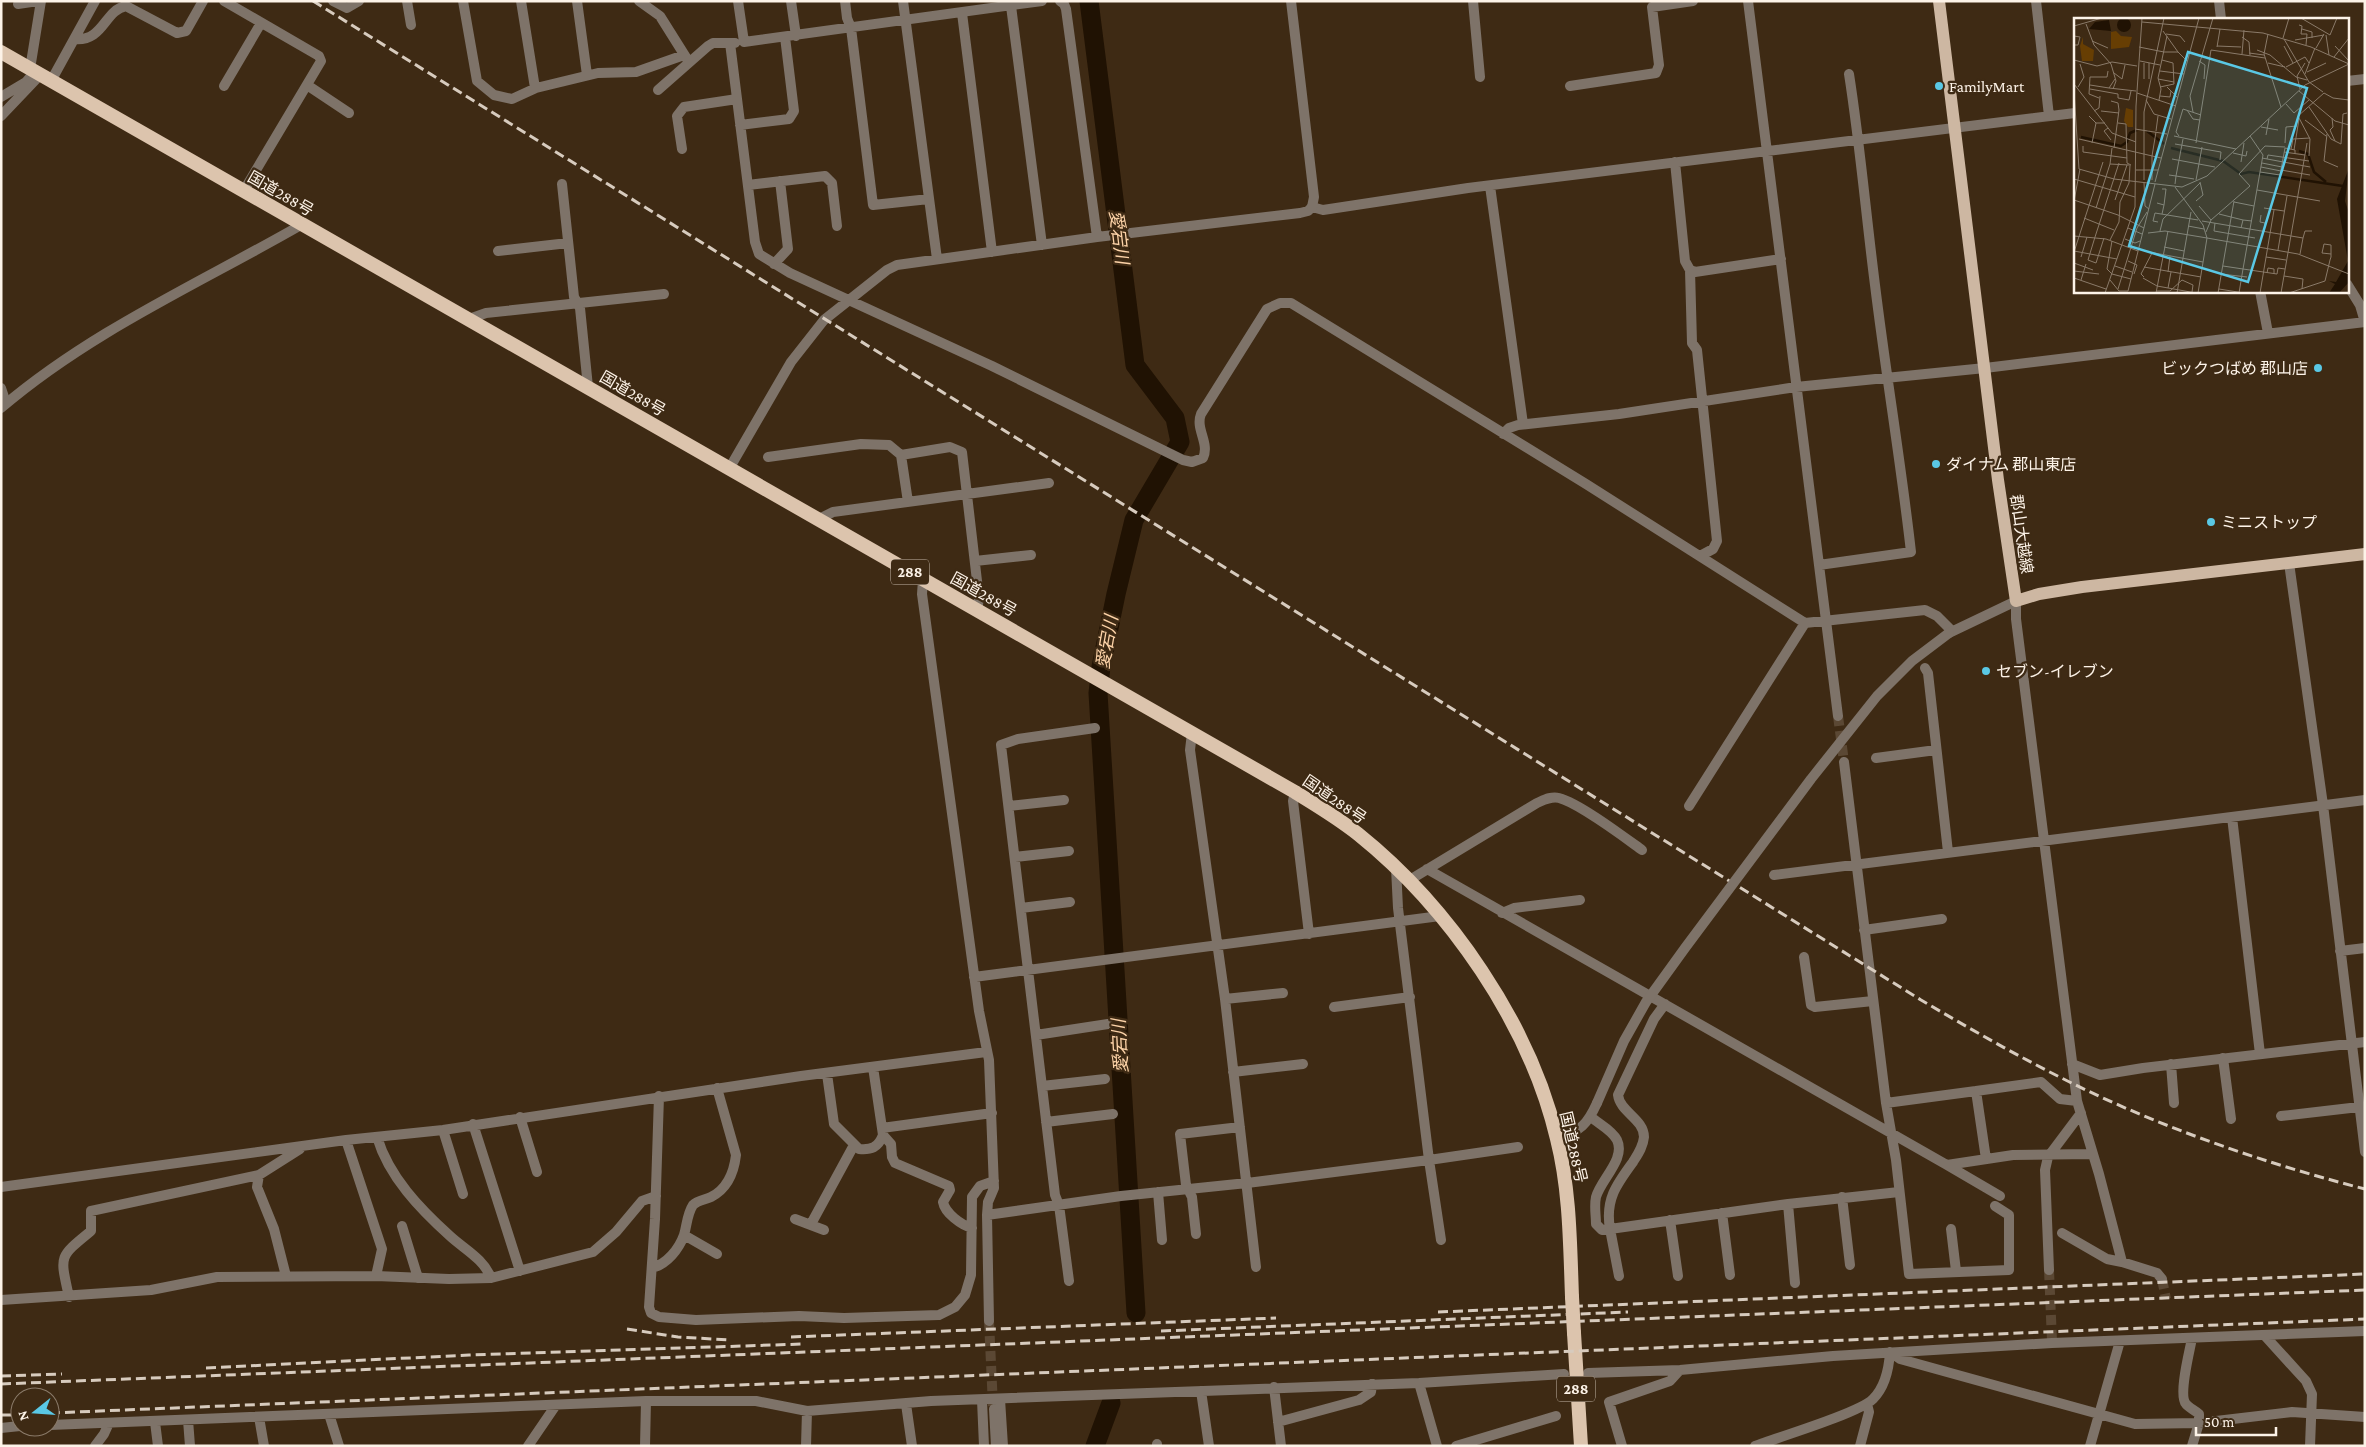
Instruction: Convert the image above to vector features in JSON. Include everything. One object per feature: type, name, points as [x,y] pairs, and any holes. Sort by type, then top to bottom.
[{"type":"highway","name":"国道288号","points":[[1,52],[1295,792],[1358,835],[1396,868],[1440,916],[1485,976],[1528,1055],[1558,1139],[1568,1200],[1581,1446]]},
{"type":"main road","name":"郡山大越線","points":[[1939,1],[2008,553],[2016,601],[2039,594],[2082,587],[2365,554]]},
{"type":"street","points":[[18,4],[40,1],[39,75]]},
{"type":"street","points":[[1,116],[74,39],[95,1]]},
{"type":"street","points":[[74,39],[91,37],[117,9],[126,6],[177,34],[186,31],[203,1]]},
{"type":"street","points":[[224,1],[319,56],[320,64],[243,192]]},
{"type":"street","points":[[333,1],[347,8],[359,1]]},
{"type":"street","points":[[408,1],[411,25]]},
{"type":"street","points":[[464,1],[477,81],[494,95],[503,98],[512,99],[535,88],[587,76],[607,72],[636,72],[687,59]]},
{"type":"street","points":[[521,1],[535,88]]},
{"type":"street","points":[[577,1],[587,76]]},
{"type":"street","points":[[640,1],[660,16],[687,59]]},
{"type":"street","points":[[738,1],[744,42]]},
{"type":"street","points":[[740,124],[789,119],[794,111],[790,36],[791,1]]},
{"type":"street","points":[[844,1],[851,28],[873,205],[929,199]]},
{"type":"street","points":[[903,1],[937,259]]},
{"type":"street","points":[[658,90],[687,59],[713,43],[744,42],[962,12],[997,4],[1011,6],[1042,1]]},
{"type":"street","points":[[1060,1],[1066,9],[1096,237]]},
{"type":"street","points":[[729,468],[791,362],[824,320],[893,267],[1096,237],[1308,211],[1312,207],[1314,197],[1291,1]]},
{"type":"street","points":[[1473,1],[1480,77]]},
{"type":"street","points":[[1570,86],[1656,73],[1659,65],[1652,7],[1693,1]]},
{"type":"street","points":[[1748,1],[1838,716]]},
{"type":"street","points":[[2036,1],[2049,116]]},
{"type":"street","points":[[2219,1],[2221,18]]},
{"type":"street","points":[[1011,6],[1042,245]]},
{"type":"street","points":[[962,12],[992,252]]},
{"type":"street","points":[[224,86],[261,23]]},
{"type":"street","points":[[730,43],[748,185],[759,254],[790,273],[992,366],[1187,461],[1200,460],[1206,449],[1199,422],[1201,414],[1268,309],[1274,304],[1285,302],[1298,306],[1700,556],[1804,623],[1925,610],[1937,616],[1950,632]]},
{"type":"street","points":[[1819,566],[1911,552],[1849,74]]},
{"type":"street","points":[[1,97],[39,75]]},
{"type":"street","points":[[2348,81],[2365,79]]},
{"type":"street","points":[[307,85],[349,113]]},
{"type":"street","points":[[682,149],[677,116],[684,107],[737,99]]},
{"type":"street","points":[[1312,207],[1323,210],[1768,150],[2074,113]]},
{"type":"street","points":[[1675,162],[1685,261],[1690,270],[1692,343],[1697,350],[1717,541],[1713,549],[1700,556]]},
{"type":"street","points":[[748,185],[825,176],[832,183],[837,226]]},
{"type":"street","points":[[774,264],[788,249],[780,181]]},
{"type":"street","points":[[562,184],[574,297],[580,308],[588,387]]},
{"type":"street","points":[[1490,186],[1523,424]]},
{"type":"street","points":[[1,388],[4,406],[56,366],[112,328],[301,225]]},
{"type":"street","points":[[498,251],[568,243]]},
{"type":"street","points":[[1690,270],[1696,272],[1781,259]]},
{"type":"street","points":[[1503,434],[1513,426],[1523,424],[1619,414],[1796,387],[1985,368],[2365,322],[2360,305],[2348,286]]},
{"type":"street","points":[[2260,292],[2268,333]]},
{"type":"street","points":[[469,319],[486,313],[664,294]]},
{"type":"street","points":[[768,457],[861,444],[889,446],[901,455],[908,502]]},
{"type":"street","points":[[901,455],[950,447],[960,450],[964,456],[979,598],[977,611]]},
{"type":"street","points":[[818,519],[833,512],[1049,482]]},
{"type":"street","points":[[975,561],[1031,555]]},
{"type":"street","points":[[2289,563],[2323,805],[2365,1152]]},
{"type":"street","points":[[923,580],[922,594],[934,695],[974,977],[986,1052],[989,1060],[994,1181],[987,1215],[989,1321]]},
{"type":"street","points":[[1558,1139],[1583,1127],[1591,1117],[1624,1041],[1646,1002],[1877,696],[1912,662],[1950,632],[2016,601],[2016,619],[2077,1101],[2122,1262]]},
{"type":"street","points":[[1689,806],[1804,623]]},
{"type":"street","points":[[1925,668],[1928,673],[1948,852]]},
{"type":"street","points":[[1069,1281],[1059,1205],[1055,1195],[1001,745],[1018,739],[1095,728]]},
{"type":"street","points":[[1192,733],[1190,750],[1226,999],[1256,1267]]},
{"type":"street","points":[[1876,758],[1936,750]]},
{"type":"street","points":[[1844,762],[1855,865],[1886,1103],[1892,1132],[1909,1274],[2009,1270],[2009,1215],[1995,1206]]},
{"type":"street","points":[[1295,792],[1293,801],[1309,934]]},
{"type":"street","points":[[1408,881],[1537,803],[1550,798],[1561,798],[1576,806],[1642,850]]},
{"type":"street","points":[[1009,806],[1064,800]]},
{"type":"street","points":[[1774,875],[2365,800]]},
{"type":"street","points":[[2232,816],[2260,1054]]},
{"type":"street","points":[[1015,856],[1069,851]]},
{"type":"street","points":[[1396,868],[1395,881],[1400,923],[1429,1160],[1441,1240]]},
{"type":"street","points":[[1427,869],[1892,1132],[2000,1196]]},
{"type":"street","points":[[1502,913],[1514,908],[1580,900]]},
{"type":"street","points":[[1021,908],[1070,902]]},
{"type":"street","points":[[974,977],[1218,944],[1400,923],[1440,916]]},
{"type":"street","points":[[1864,930],[1942,919]]},
{"type":"street","points":[[2340,951],[2365,948]]},
{"type":"street","points":[[1804,957],[1811,1005],[1815,1007],[1873,1001]]},
{"type":"street","points":[[1226,999],[1283,992]]},
{"type":"street","points":[[1334,1007],[1410,997]]},
{"type":"street","points":[[1619,1276],[1608,1211],[1611,1198],[1639,1153],[1644,1138],[1640,1126],[1619,1102],[1618,1096],[1654,1019],[1665,1004]]},
{"type":"street","points":[[1036,1035],[1108,1024]]},
{"type":"street","points":[[2072,1064],[2100,1075],[2171,1064],[2365,1042]]},
{"type":"street","points":[[1,1187],[346,1140],[443,1130],[659,1096],[986,1052]]},
{"type":"street","points":[[2223,1058],[2231,1119]]},
{"type":"street","points":[[1233,1072],[1303,1064]]},
{"type":"street","points":[[2171,1064],[2174,1103]]},
{"type":"street","points":[[873,1067],[883,1132],[891,1144],[892,1157],[895,1163],[949,1186],[950,1190],[943,1202],[945,1209],[962,1224],[972,1228]]},
{"type":"street","points":[[826,1074],[834,1124],[858,1149],[876,1147],[883,1132]]},
{"type":"street","points":[[1042,1086],[1106,1080]]},
{"type":"street","points":[[1886,1103],[2041,1082],[2060,1098],[2077,1101]]},
{"type":"street","points":[[652,1268],[667,1260],[684,1235],[687,1217],[693,1206],[723,1189],[734,1164],[736,1155],[717,1088]]},
{"type":"street","points":[[1976,1091],[1986,1159]]},
{"type":"street","points":[[659,1096],[656,1196],[649,1310],[659,1317],[696,1320],[799,1316],[844,1318],[939,1315],[955,1307],[965,1295],[971,1275],[972,1197],[974,1191],[980,1186],[994,1181]]},
{"type":"street","points":[[2282,1116],[2359,1107]]},
{"type":"street","points":[[883,1132],[992,1113]]},
{"type":"street","points":[[2049,1270],[2045,1170],[2048,1157],[2081,1113]]},
{"type":"street","points":[[1046,1122],[1113,1114]]},
{"type":"street","points":[[520,1117],[537,1172]]},
{"type":"street","points":[[1591,1117],[1614,1135],[1618,1144],[1618,1155],[1601,1184],[1596,1199],[1596,1224],[1602,1230],[1788,1204],[1899,1192]]},
{"type":"street","points":[[473,1124],[520,1271]]},
{"type":"street","points":[[1196,1234],[1192,1197],[1186,1185],[1180,1134],[1240,1127]]},
{"type":"street","points":[[443,1130],[463,1194]]},
{"type":"street","points":[[377,1137],[390,1166],[416,1202],[480,1261],[491,1278]]},
{"type":"street","points":[[346,1140],[382,1249],[376,1276]]},
{"type":"street","points":[[811,1224],[854,1144]]},
{"type":"street","points":[[69,1297],[62,1260],[66,1252],[92,1231],[91,1212],[259,1175],[303,1147]]},
{"type":"street","points":[[987,1215],[1158,1192],[1429,1160],[1518,1147]]},
{"type":"street","points":[[1948,1164],[2037,1154],[2048,1157],[2093,1154]]},
{"type":"street","points":[[259,1175],[257,1187],[274,1229],[286,1276]]},
{"type":"street","points":[[1158,1192],[1162,1240]]},
{"type":"street","points":[[1,1300],[69,1297],[151,1290],[217,1277],[376,1276],[449,1280],[491,1278],[592,1252],[616,1232],[642,1201],[656,1196]]},
{"type":"street","points":[[1842,1198],[1850,1264]]},
{"type":"street","points":[[1788,1204],[1795,1283]]},
{"type":"street","points":[[1722,1213],[1730,1275]]},
{"type":"street","points":[[795,1219],[824,1230]]},
{"type":"street","points":[[1670,1220],[1678,1276]]},
{"type":"street","points":[[402,1226],[418,1278]]},
{"type":"street","points":[[1951,1229],[1956,1271]]},
{"type":"street","points":[[2062,1234],[2107,1258],[2157,1273],[2162,1279]]},
{"type":"street","points":[[684,1235],[717,1254]]},
{"type":"street","points":[[1588,1373],[1680,1370],[1890,1352],[2052,1342],[2365,1331]]},
{"type":"street","points":[[2265,1336],[2306,1381],[2312,1394],[2313,1414],[2310,1446]]},
{"type":"street","points":[[2192,1338],[2185,1372],[2184,1398],[2186,1404],[2199,1414],[2199,1423],[2192,1446]]},
{"type":"street","points":[[2090,1446],[2120,1341]]},
{"type":"street","points":[[1890,1352],[1900,1359],[2135,1424],[2199,1423],[2292,1412],[2365,1417]]},
{"type":"street","points":[[1755,1446],[1867,1404],[1881,1387],[1889,1368],[1890,1352]]},
{"type":"street","points":[[1622,1446],[1609,1402],[1670,1381],[1680,1370]]},
{"type":"street","points":[[60,1425],[646,1400],[756,1401],[806,1411],[1000,1399],[1274,1387],[1419,1383],[1564,1374]]},
{"type":"street","points":[[1419,1383],[1437,1446]]},
{"type":"street","points":[[1278,1422],[1359,1400],[1371,1392],[1372,1384]]},
{"type":"street","points":[[1274,1387],[1281,1446]]},
{"type":"street","points":[[1201,1391],[1210,1446]]},
{"type":"street","points":[[1000,1399],[1003,1446]]},
{"type":"street","points":[[645,1446],[646,1400]]},
{"type":"street","points":[[982,1400],[984,1446]]},
{"type":"street","points":[[906,1404],[912,1446]]},
{"type":"street","points":[[1860,1446],[1869,1412],[1867,1404]]},
{"type":"street","points":[[528,1446],[556,1405]]},
{"type":"street","points":[[994,1410],[996,1446]]},
{"type":"street","points":[[806,1411],[806,1446]]},
{"type":"street","points":[[329,1414],[339,1446]]},
{"type":"street","points":[[259,1416],[264,1446]]},
{"type":"street","points":[[1456,1446],[1556,1416]]},
{"type":"street","points":[[188,1420],[190,1446]]},
{"type":"street","points":[[155,1422],[158,1446]]},
{"type":"street","points":[[95,1446],[104,1434],[108,1423]]},
{"type":"waterway","name":"愛宕川","points":[[1089,1],[1135,365],[1175,418],[1180,442],[1134,520],[1116,594],[1101,667],[1098,693],[1136,1313]]},
{"type":"waterway","name":"愛宕川","points":[[1095,1446],[1111,1403]]},
{"type":"tunnel","points":[[1838,716],[1844,762]]},
{"type":"tunnel","points":[[2049,1270],[2052,1341]]},
{"type":"tunnel","points":[[2162,1279],[2166,1299]]},
{"type":"tunnel","points":[[989,1321],[993,1406]]},
{"type":"railway","points":[[313,1],[1945,1014],[2064,1079],[2175,1129],[2301,1171],[2365,1189]]},
{"type":"railway","points":[[1438,1312],[2365,1274]]},
{"type":"railway","points":[[1,1384],[2365,1290]]},
{"type":"railway","points":[[1161,1331],[1628,1312]]},
{"type":"railway","points":[[791,1337],[1276,1318]]},
{"type":"railway","points":[[60,1413],[2365,1319]]},
{"type":"railway","points":[[627,1329],[678,1337],[731,1340]]},
{"type":"railway","points":[[206,1368],[469,1355],[803,1344]]},
{"type":"railway","points":[[1,1376],[62,1374]]},
{"type":"railway","points":[[1,1415],[10,1415]]},
{"type":"place","name":"FamilyMart","points":[[1939,86]]},
{"type":"place","name":"ビックつばめ 郡山店","points":[[2318,368]]},
{"type":"place","name":"ダイナム 郡山東店","points":[[1936,464]]},
{"type":"place","name":"ミニストップ","points":[[2211,522]]},
{"type":"place","name":"セブン-イレブン","points":[[1986,671]]}]
